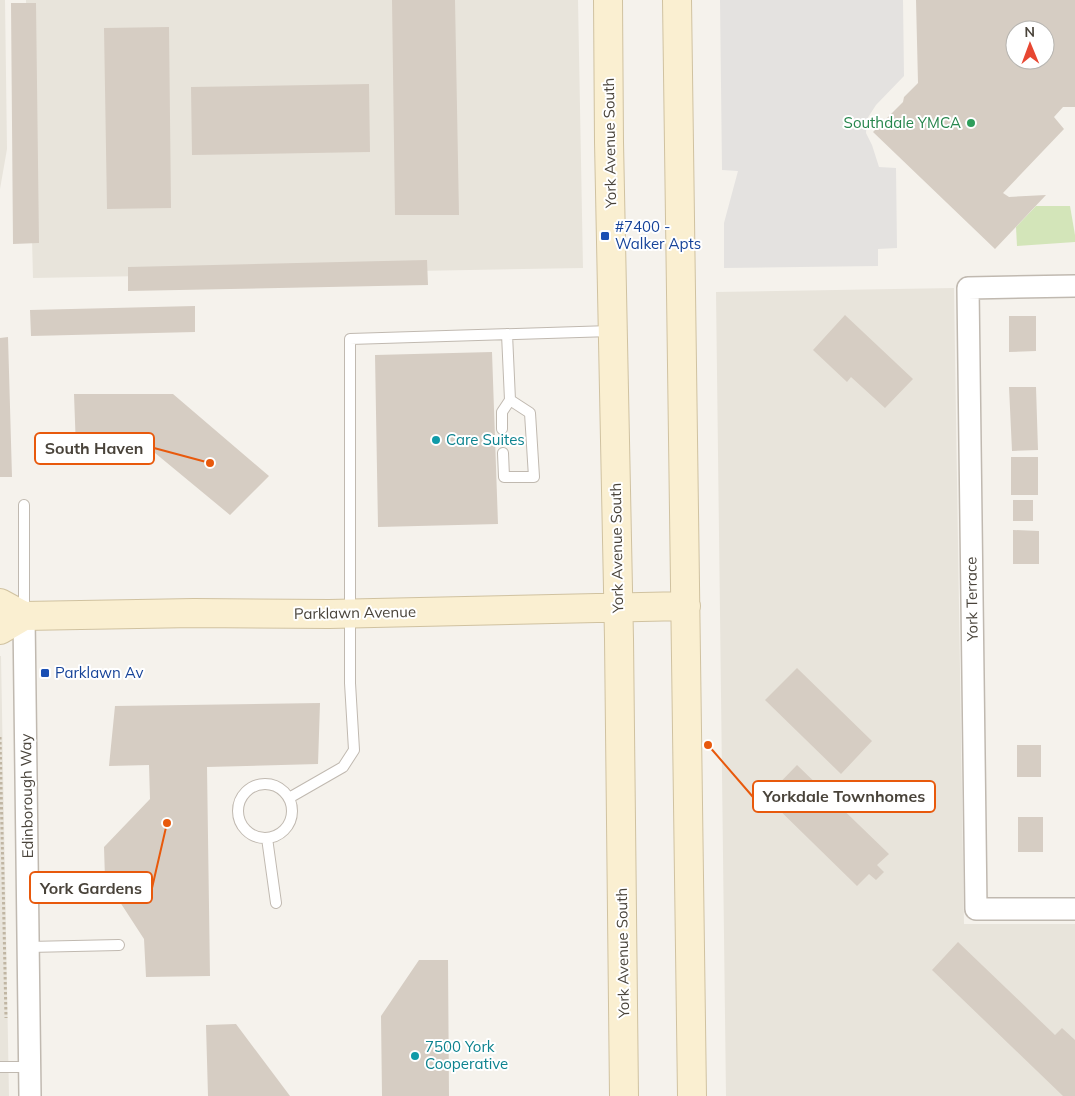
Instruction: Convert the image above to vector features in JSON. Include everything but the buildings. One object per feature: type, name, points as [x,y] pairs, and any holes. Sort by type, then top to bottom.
[{"type":"street","name":"York Avenue South","points":[[608,0],[624,1096]]},
{"type":"street","points":[[677,0],[692,1096]]},
{"type":"street","name":"York Terrace","points":[[1075,286],[968,288],[976,909],[1075,910]]},
{"type":"street","name":"Parklawn Avenue","points":[[0,603],[24,616]]},
{"type":"street","name":"Parklawn Avenue","points":[[0,630],[24,616],[194,613],[350,614],[686,606]]},
{"type":"street","name":"Edinborough Way","points":[[24,616],[30,1096]]},
{"type":"lane","points":[[289,798],[344,767],[354,750],[350,683],[350,339],[613,331]]},
{"type":"lane","points":[[502,429],[502,412],[510,400],[507,334]]},
{"type":"lane","points":[[503,453],[504,477],[534,477],[530,413],[510,400]]},
{"type":"lane","points":[[24,505],[24,616]]},
{"type":"lane","points":[[267,784],[276,786],[284,791],[292,806],[292,815],[284,831],[268,838],[258,838],[250,834],[239,820],[238,811],[239,802],[243,795],[258,785],[267,784]]},
{"type":"lane","points":[[268,838],[276,903]]},
{"type":"lane","points":[[29,947],[119,946]]},
{"type":"lane","points":[[0,1067],[30,1067]]},
{"type":"path","points":[[0,737],[6,1021]]},
{"type":"shaded area","points":[[0,0],[5,0],[7,149],[0,189]]},
{"type":"shaded area","points":[[26,0],[578,0],[583,268],[33,278]]},
{"type":"shaded area","points":[[720,0],[903,0],[904,76],[876,105],[867,119],[866,133],[879,167],[896,168],[897,248],[878,249],[878,266],[724,268],[724,223],[738,171],[722,170]]},
{"type":"shaded area","points":[[954,288],[964,924],[1075,924],[1075,1096],[726,1096],[716,292]]},
{"type":"shaded area","points":[[1,656],[9,1096],[0,1096]]},
{"type":"green space","points":[[1036,206],[1070,206],[1075,242],[1017,246],[1016,227]]},
{"type":"place","name":"Southdale YMCA","points":[[971,123]]},
{"type":"place","name":"#7400 - Walker Apts","points":[[605,236]]},
{"type":"place","name":"Care Suites","points":[[436,440]]},
{"type":"place","name":"South Haven","points":[[210,463]]},
{"type":"place","name":"Parklawn Av","points":[[45,673]]},
{"type":"place","name":"Yorkdale Townhomes","points":[[708,745]]},
{"type":"place","name":"York Gardens","points":[[167,823]]},
{"type":"place","name":"7500 York Cooperative","points":[[415,1056]]}]
